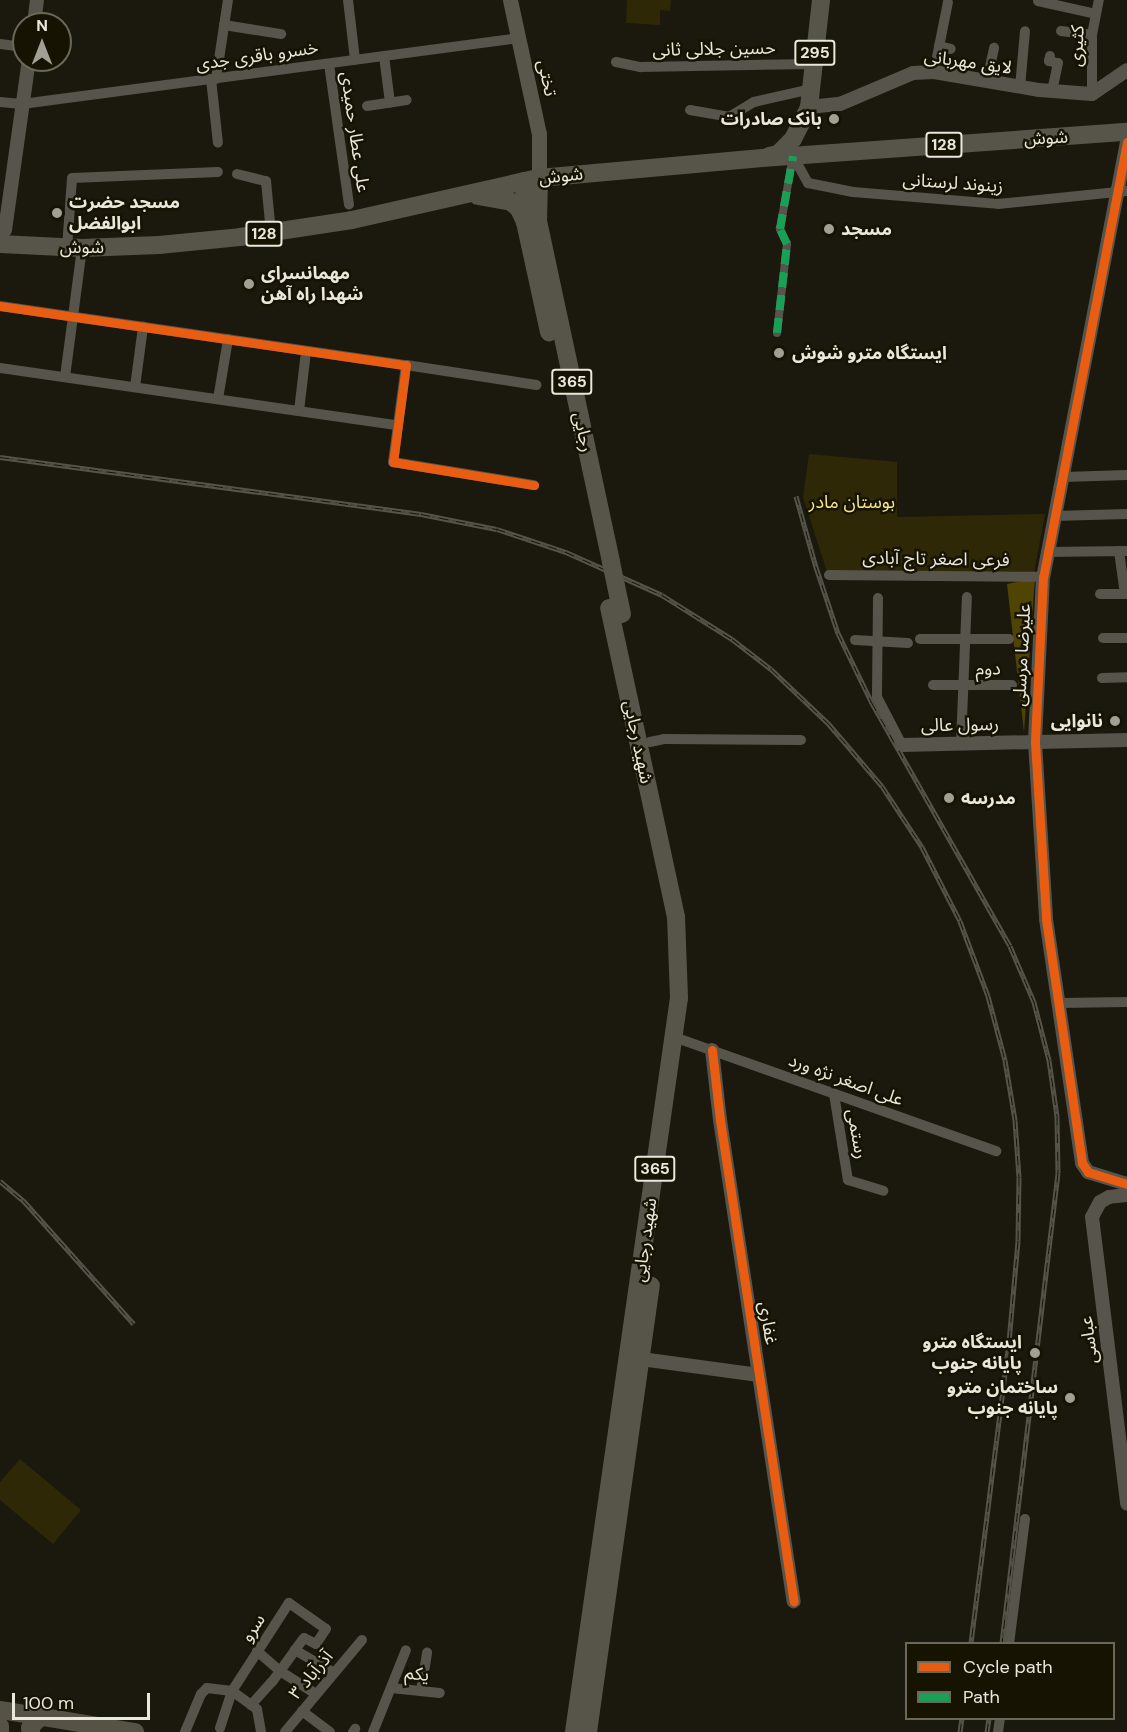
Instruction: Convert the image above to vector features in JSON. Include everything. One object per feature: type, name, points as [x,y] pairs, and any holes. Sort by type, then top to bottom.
[{"type":"highway","points":[[0,1710],[135,1732]]},
{"type":"highway","points":[[31,1732],[30,1728],[37,1720],[45,1716]]},
{"type":"highway","points":[[0,1726],[0,1732]]},
{"type":"main road","name":"تختی","points":[[510,0],[539,134],[534,175]]},
{"type":"main road","name":"295","points":[[762,158],[778,154],[786,147],[810,98],[821,0]]},
{"type":"main road","name":"شوش","points":[[2,237],[74,248],[159,245],[271,233],[352,220],[468,194],[534,175],[1127,132]]},
{"type":"main road","name":"365","points":[[525,222],[531,202],[534,175]]},
{"type":"main road","name":"365","points":[[468,194],[511,202],[519,209],[525,222]]},
{"type":"main road","name":"رجایی","points":[[531,202],[538,221],[604,560]]},
{"type":"main road","name":"رجایی","points":[[525,222],[615,611]]},
{"type":"main road","name":"شهید رجایی","points":[[574,1732],[680,1039],[690,991],[688,918],[650,742],[615,611]]},
{"type":"main road","name":"شهید رجایی","points":[[588,1732],[640,1359],[680,1039],[676,917],[615,611]]},
{"type":"street","points":[[218,142],[213,79],[228,0]]},
{"type":"street","points":[[348,0],[355,60]]},
{"type":"street","name":"کثیری","points":[[1092,94],[1092,35],[1099,0]]},
{"type":"street","points":[[1038,1],[1096,14]]},
{"type":"street","points":[[934,72],[948,2]]},
{"type":"street","points":[[224,24],[281,34]]},
{"type":"street","points":[[1020,87],[1025,31]]},
{"type":"street","points":[[1060,31],[1092,35]]},
{"type":"street","name":"خسرو باقری جدی","points":[[0,102],[22,104],[519,38]]},
{"type":"street","points":[[939,46],[951,49]]},
{"type":"street","points":[[987,81],[994,48]]},
{"type":"street","points":[[384,56],[390,103]]},
{"type":"street","points":[[1050,56],[1049,61],[1058,63],[1052,91]]},
{"type":"street","name":"حسین جلالی ثانی","points":[[616,62],[640,67],[814,64]]},
{"type":"street","name":"علی عطار حمیدی","points":[[329,64],[349,205]]},
{"type":"street","points":[[1092,94],[1127,71]]},
{"type":"street","points":[[2,237],[27,72]]},
{"type":"street","name":"لایق مهربانی","points":[[810,98],[840,104],[907,74],[934,72],[1020,87],[1092,94]]},
{"type":"street","points":[[690,110],[729,117],[762,100],[810,98]]},
{"type":"street","points":[[367,106],[407,100]]},
{"type":"street","name":"علیرضا مرسلی","points":[[1127,142],[1122,192],[1046,552],[1035,742],[1046,919],[1082,1163],[1088,1172],[1127,1184]]},
{"type":"street","points":[[777,333],[787,244],[780,229],[793,156]]},
{"type":"street","name":"زینوند لرستانی","points":[[793,156],[808,183],[853,192],[998,204],[1122,192]]},
{"type":"street","points":[[65,377],[75,317],[72,178],[218,172]]},
{"type":"street","points":[[237,174],[266,181],[271,233]]},
{"type":"street","points":[[0,306],[536,385]]},
{"type":"street","points":[[135,387],[143,327]]},
{"type":"street","points":[[218,399],[228,339]]},
{"type":"street","points":[[299,411],[306,351]]},
{"type":"street","points":[[406,365],[393,462],[534,485]]},
{"type":"street","points":[[0,368],[398,425]]},
{"type":"street","points":[[1063,477],[1127,475]]},
{"type":"street","points":[[1054,516],[1127,514]]},
{"type":"street","points":[[1046,552],[1123,551],[1126,594],[1100,594]]},
{"type":"street","name":"فرعی اصغر تاج آبادی","points":[[828,575],[1043,577]]},
{"type":"street","points":[[962,744],[968,597]]},
{"type":"street","points":[[878,598],[877,696],[902,745]]},
{"type":"street","points":[[1103,638],[1127,638]]},
{"type":"street","points":[[920,639],[1009,639]]},
{"type":"street","points":[[855,640],[908,643]]},
{"type":"street","points":[[1102,678],[1127,677]]},
{"type":"street","points":[[933,685],[964,686]]},
{"type":"street","name":"دوم","points":[[964,686],[1012,685]]},
{"type":"street","points":[[650,742],[664,739],[801,740]]},
{"type":"street","name":"رسول عالی","points":[[902,745],[1127,740]]},
{"type":"street","points":[[1060,1003],[1127,1002]]},
{"type":"street","name":"علی اصغر نژه ورد","points":[[680,1039],[996,1151]]},
{"type":"street","name":"غفاری","points":[[712,1050],[794,1601]]},
{"type":"street","name":"رستمی","points":[[834,1094],[848,1180],[883,1191]]},
{"type":"street","name":"عباسی","points":[[1127,1195],[1109,1197],[1100,1202],[1092,1217],[1127,1504]]},
{"type":"street","points":[[640,1359],[759,1375]]},
{"type":"street","points":[[1009,1642],[1025,1519]]},
{"type":"street","name":"سرو","points":[[220,1728],[232,1690],[289,1603],[326,1629],[316,1644],[304,1638],[295,1650]]},
{"type":"street","name":"۳ آذرآباد","points":[[285,1732],[316,1694],[330,1686],[334,1673],[362,1640]]},
{"type":"street","points":[[251,1705],[295,1650],[334,1673]]},
{"type":"street","points":[[373,1732],[406,1650]]},
{"type":"street","points":[[257,1652],[280,1671],[316,1694]]},
{"type":"street","points":[[421,1691],[427,1652]]},
{"type":"street","points":[[185,1732],[201,1694],[207,1688],[232,1690],[251,1705],[257,1710],[261,1732]]},
{"type":"street","name":"یکم","points":[[391,1688],[440,1693]]},
{"type":"street","points":[[302,1711],[330,1732]]},
{"type":"green space","points":[[627,0],[671,0],[670,11],[660,10],[660,25],[626,23]]},
{"type":"green space","name":"بوستان مادر","points":[[809,454],[897,462],[897,517],[1045,514],[1034,573],[827,572],[803,497]]},
{"type":"green space","points":[[20,1459],[81,1510],[53,1544],[0,1500],[0,1482]]},
{"type":"shaded area","points":[[1035,578],[1024,732],[1007,584]]},
{"type":"railway","points":[[0,457],[421,514],[497,529],[566,552],[662,595],[732,639],[771,669],[828,723],[882,786],[922,847],[960,921],[988,996],[1005,1060],[1015,1120],[1019,1177],[1018,1241],[1009,1342],[971,1642]]},
{"type":"railway","points":[[796,496],[838,633],[872,703],[1010,946],[1034,1002],[1049,1060],[1057,1116],[1058,1173],[1002,1642]]},
{"type":"railway","points":[[0,1181],[23,1200],[134,1324]]},
{"type":"railway","points":[[960,1732],[962,1720]]},
{"type":"railway","points":[[987,1732],[989,1720]]},
{"type":"marked path","points":[[777,333],[787,244],[780,229],[793,156]]},
{"type":"cycle path","points":[[1127,142],[1043,577],[1035,742],[1046,919],[1082,1163],[1088,1172],[1127,1184]]},
{"type":"cycle path","points":[[0,306],[406,365],[393,462],[534,485]]},
{"type":"cycle path","points":[[712,1050],[720,1120],[794,1601]]},
{"type":"place","name":"بانک صادرات","points":[[834,119]]},
{"type":"place","name":"مسجد حضرت ابوالفضل","points":[[57,213]]},
{"type":"place","name":"مسجد","points":[[829,229]]},
{"type":"place","name":"مهمانسرای شهدا راه آهن","points":[[249,284]]},
{"type":"place","name":"ایستگاه مترو شوش","points":[[779,353]]},
{"type":"place","name":"نانوایی","points":[[1115,721]]},
{"type":"place","name":"مدرسه","points":[[949,798]]},
{"type":"place","name":"ایستگاه مترو پایانه جنوب","points":[[1035,1353]]},
{"type":"place","name":"ساختمان مترو پایانه جنوب","points":[[1070,1398]]}]
